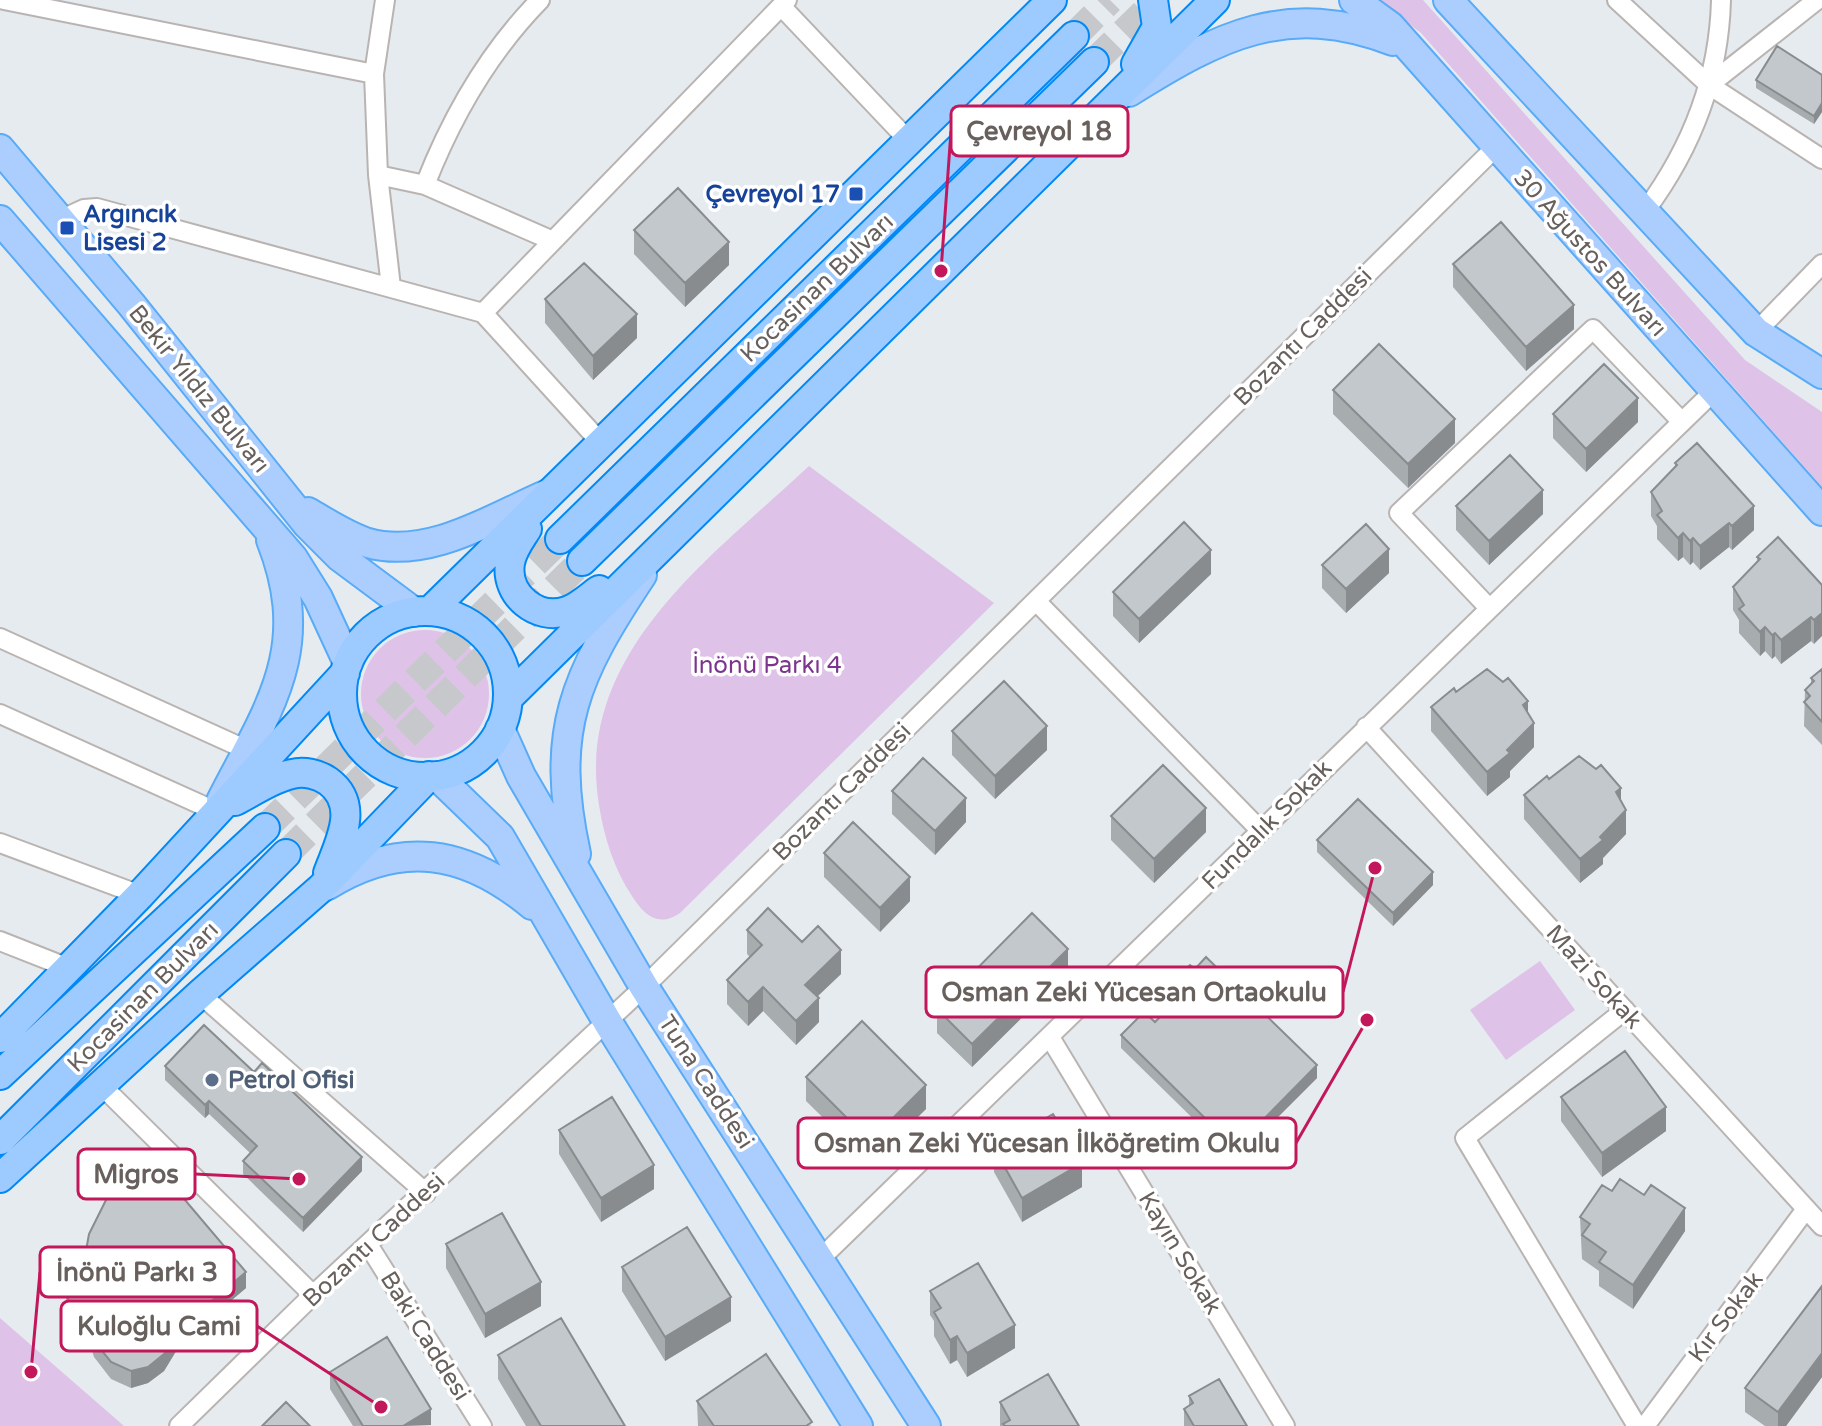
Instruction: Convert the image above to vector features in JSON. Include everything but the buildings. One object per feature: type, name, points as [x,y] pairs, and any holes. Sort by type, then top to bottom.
[{"type":"highway","points":[[422,612],[553,492],[1052,0]]},
{"type":"highway","points":[[1030,22],[1063,0]]},
{"type":"highway","points":[[1109,105],[1154,37],[1158,16],[1153,0]]},
{"type":"highway","points":[[508,698],[1215,0]]},
{"type":"highway","name":"Kocasinan Bulvarı","points":[[560,539],[1074,36]]},
{"type":"highway","name":"Kocasinan Bulvarı","points":[[582,561],[1094,62]]},
{"type":"highway","points":[[553,492],[510,559],[515,592],[532,608],[554,613],[576,607],[659,548]]},
{"type":"highway","points":[[0,1038],[66,967],[140,895],[347,668],[370,632],[398,616],[422,612],[461,619],[487,638],[503,666],[508,698],[500,729],[481,755],[467,765],[433,776],[321,888],[200,994],[0,1178]]},
{"type":"highway","points":[[347,668],[345,714],[363,749],[389,768],[433,776]]},
{"type":"highway","points":[[215,811],[291,774],[303,772],[323,778],[339,792],[346,822],[321,888]]},
{"type":"highway","name":"Kocasinan Bulvarı","points":[[0,1075],[265,828]]},
{"type":"highway","name":"Kocasinan Bulvarı","points":[[0,1140],[286,854]]},
{"type":"main road","name":"30 Ağustos Bulvarı","points":[[1354,0],[1390,26],[1495,148],[1822,511]]},
{"type":"main road","points":[[1448,0],[1756,332],[1822,374]]},
{"type":"main road","points":[[1109,105],[1209,43],[1272,20],[1310,18],[1351,24],[1411,51]]},
{"type":"main road","name":"Bekir Yıldız Bulvarı","points":[[0,149],[307,524],[340,557],[422,612]]},
{"type":"main road","name":"Bekir Yıldız Bulvarı","points":[[0,220],[265,525],[306,577],[347,668]]},
{"type":"main road","points":[[292,503],[353,537],[402,547],[438,541],[553,492]]},
{"type":"main road","points":[[215,811],[277,691],[289,642],[285,587],[265,525]]},
{"type":"main road","points":[[585,885],[567,804],[569,723],[591,655],[659,548]]},
{"type":"main road","name":"Tuna Caddesi","points":[[500,729],[521,776],[644,987],[821,1258],[926,1426]]},
{"type":"main road","points":[[433,776],[500,837],[607,1021],[858,1426]]},
{"type":"main road","points":[[321,888],[375,862],[411,856],[444,857],[470,864],[497,879],[546,917]]},
{"type":"street","points":[[4,0],[374,74]]},
{"type":"street","points":[[385,0],[374,74],[378,175],[391,287]]},
{"type":"street","points":[[425,185],[466,96],[506,38],[540,0]]},
{"type":"street","points":[[1617,0],[1709,85],[1822,159]]},
{"type":"street","points":[[1645,211],[1683,151],[1709,85],[1721,0]]},
{"type":"street","points":[[483,313],[784,3],[909,141]]},
{"type":"street","points":[[1709,85],[1817,6]]},
{"type":"street","name":"Bozantı Caddesi","points":[[179,1426],[313,1295],[644,987],[1495,148]]},
{"type":"street","points":[[378,175],[425,185],[553,241]]},
{"type":"street","points":[[60,220],[84,209],[97,208],[483,313],[602,444]]},
{"type":"street","points":[[1756,332],[1822,264]]},
{"type":"street","points":[[1489,608],[1399,513],[1593,329],[1682,422]]},
{"type":"street","name":"Fundalık Sokak","points":[[821,1258],[1051,1039],[1366,727],[1714,391]]},
{"type":"street","points":[[1036,601],[1261,831]]},
{"type":"street","points":[[0,638],[247,750]]},
{"type":"street","points":[[0,714],[215,811]]},
{"type":"street","name":"Mazi Sokak","points":[[1366,727],[1822,1226]]},
{"type":"street","points":[[0,843],[140,895]]},
{"type":"street","points":[[0,941],[66,967],[0,1024]]},
{"type":"street","points":[[200,994],[426,1193]]},
{"type":"street","points":[[1625,1010],[1465,1138],[1637,1426]]},
{"type":"street","name":"Kayın Sokak","points":[[1051,1039],[1285,1426]]},
{"type":"street","points":[[101,1085],[313,1295]]},
{"type":"street","name":"Kır Sokak","points":[[1645,1426],[1806,1209]]},
{"type":"street","name":"Baki Caddesi","points":[[369,1246],[482,1426]]},
{"type":"green space","points":[[1378,0],[1423,0],[1745,360],[1822,412],[1822,487],[1421,33]]},
{"type":"green space","name":"İnönü Parkı 4","points":[[809,466],[994,603],[680,913],[665,919],[652,917],[637,903],[620,875],[601,817],[597,751],[607,701],[629,655],[658,613],[731,536]]},
{"type":"green space","points":[[425,630],[450,635],[470,649],[484,669],[489,694],[484,719],[470,739],[450,753],[425,758],[400,753],[380,739],[366,719],[361,694],[366,669],[380,649],[400,635]]},
{"type":"green space","points":[[1540,961],[1575,1010],[1506,1060],[1470,1010]]},
{"type":"green space","points":[[0,1318],[124,1426],[0,1426]]},
{"type":"tunnel","points":[[1074,36],[1110,0]]},
{"type":"tunnel","points":[[1094,62],[1157,0]]},
{"type":"tunnel","points":[[265,828],[560,539]]},
{"type":"tunnel","points":[[286,854],[582,561]]},
{"type":"place","name":"Çevreyol 17","points":[[856,194]]},
{"type":"place","name":"Argıncık Lisesi 2","points":[[67,228]]},
{"type":"place","name":"Çevreyol 18","points":[[941,271]]},
{"type":"place","name":"Osman Zeki Yücesan Ortaokulu","points":[[1375,868]]},
{"type":"place","name":"Osman Zeki Yücesan İlköğretim Okulu","points":[[1367,1020]]},
{"type":"place","name":"Petrol Ofisi","points":[[212,1080]]},
{"type":"place","name":"Migros","points":[[299,1179]]},
{"type":"place","name":"İnönü Parkı 3","points":[[31,1372]]},
{"type":"place","name":"Kuloğlu Cami","points":[[381,1407]]}]
